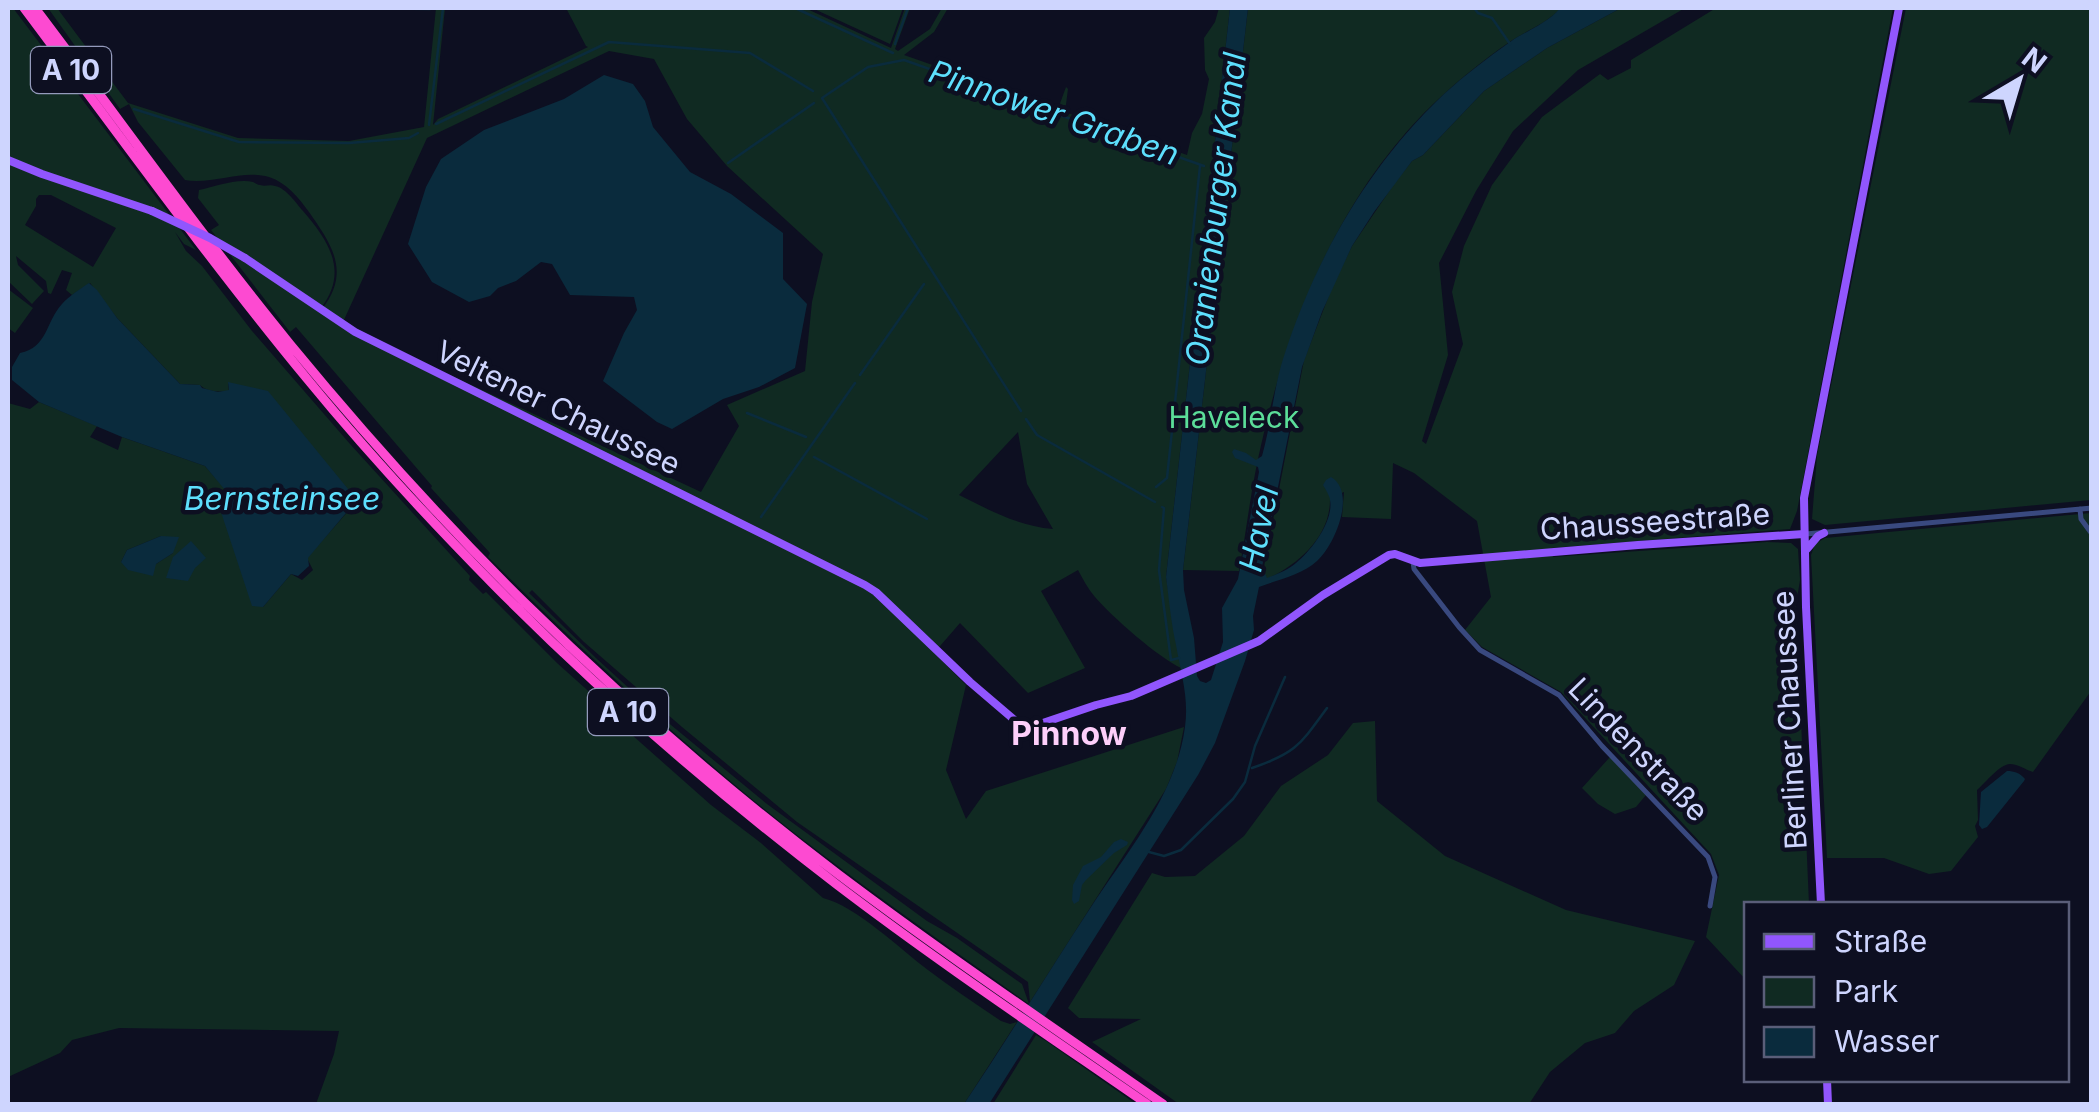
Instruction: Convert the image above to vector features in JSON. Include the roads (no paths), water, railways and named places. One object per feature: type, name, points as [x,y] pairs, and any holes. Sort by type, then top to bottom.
[{"type":"highway","name":"A 10","points":[[24,8],[306,378],[416,504],[495,586],[614,700],[732,802],[846,892],[1016,1007],[1147,1104]]},
{"type":"highway","name":"A 10","points":[[35,8],[289,342],[397,468],[494,572],[593,668],[726,785],[1016,1007]]},
{"type":"highway","name":"A 10","points":[[1047,1029],[1162,1104]]},
{"type":"main road","name":"Berliner Chaussee","points":[[1821,902],[1803,511],[1898,8]]},
{"type":"main road","name":"Veltener Chaussee","points":[[8,160],[152,211],[210,238],[355,332],[865,585],[1025,729]]},
{"type":"main road","points":[[1787,534],[1803,511]]},
{"type":"main road","name":"Chausseestraße","points":[[1025,729],[1131,696],[1259,641],[1323,595],[1389,555],[1413,562],[1804,534]]},
{"type":"main road","points":[[1805,553],[1810,543],[1824,534]]},
{"type":"street","points":[[1804,534],[2092,508]]},
{"type":"street","points":[[2080,509],[2081,519],[2092,534]]},
{"type":"street","name":"Lindenstraße","points":[[1413,562],[1414,569],[1480,650],[1560,695],[1708,857],[1715,878],[1710,906]]},
{"type":"water","points":[[1230,8],[1248,8],[1183,570],[1197,676],[1206,683],[1211,680],[1223,642],[1222,608],[1238,579],[1259,472],[1258,467],[1235,458],[1232,452],[1234,449],[1246,453],[1256,460],[1262,456],[1280,371],[1296,322],[1347,216],[1416,122],[1485,60],[1560,8],[1621,8],[1547,48],[1484,91],[1423,155],[1412,161],[1352,246],[1302,367],[1262,567],[1267,578],[1296,563],[1320,535],[1330,508],[1323,485],[1331,477],[1342,494],[1336,531],[1324,553],[1311,566],[1259,587],[1254,630],[1245,661],[1215,743],[1198,775],[989,1104],[964,1104],[1148,822],[1180,752],[1185,696],[1166,577]]},
{"type":"water","points":[[604,75],[633,84],[645,101],[653,127],[690,172],[731,194],[783,233],[783,279],[807,304],[795,368],[759,387],[723,399],[672,429],[603,381],[637,310],[634,297],[570,295],[552,264],[541,262],[490,296],[469,302],[432,282],[408,244],[426,187],[441,159],[484,130],[564,99]]},
{"type":"water","name":"Bernsteinsee","points":[[89,283],[180,384],[200,385],[218,392],[229,390],[228,382],[268,391],[357,500],[308,558],[309,566],[298,576],[291,574],[263,607],[252,606],[219,506],[225,490],[205,466],[39,402],[12,380],[12,367],[20,353],[41,340],[56,311]]},
{"type":"water","points":[[161,536],[179,537],[173,553],[156,564],[153,576],[128,570],[121,562],[127,550]]},
{"type":"water","points":[[191,541],[206,558],[188,581],[166,578],[173,557]]},
{"type":"water","points":[[2007,771],[2025,779],[1982,829],[1981,792]]},
{"type":"water","points":[[1121,839],[1127,845],[1086,880],[1079,901],[1074,904],[1073,885],[1083,866],[1101,857]]},
{"type":"waterway","points":[[358,8],[430,9]]},
{"type":"waterway","points":[[429,125],[443,8]]},
{"type":"waterway","name":"Pinnower Graben","points":[[795,8],[893,53]]},
{"type":"waterway","points":[[895,44],[908,8]]},
{"type":"waterway","points":[[1474,8],[1492,18],[1510,44]]},
{"type":"waterway","points":[[436,124],[609,42],[750,53],[813,91]]},
{"type":"waterway","name":"Oranienburger Kanal","points":[[1021,411],[822,98],[868,67],[904,60],[1204,166]]},
{"type":"waterway","points":[[728,163],[814,103]]},
{"type":"waterway","points":[[134,109],[239,142],[349,143],[409,138],[418,133]]},
{"type":"waterway","name":"Oranienburger Kanal","points":[[1156,487],[1167,478],[1200,166]]},
{"type":"waterway","points":[[860,375],[924,284]]},
{"type":"waterway","points":[[761,517],[855,383]]},
{"type":"waterway","points":[[747,413],[806,437]]},
{"type":"waterway","points":[[1026,419],[1037,435],[1155,502]]},
{"type":"waterway","points":[[814,457],[927,519]]},
{"type":"waterway","points":[[1162,507],[1159,570],[1171,660],[1179,658]]},
{"type":"waterway","points":[[1149,852],[1164,856],[1181,850],[1233,799],[1245,782],[1255,746],[1285,677]]},
{"type":"waterway","points":[[1252,768],[1296,746],[1327,708]]},
{"type":"district","name":"Pinnow","points":[[1069,734]]},
{"type":"park label","name":"Haveleck","points":[[1234,418]]},
{"type":"water label","name":"Havel","points":[[1259,529]]}]
